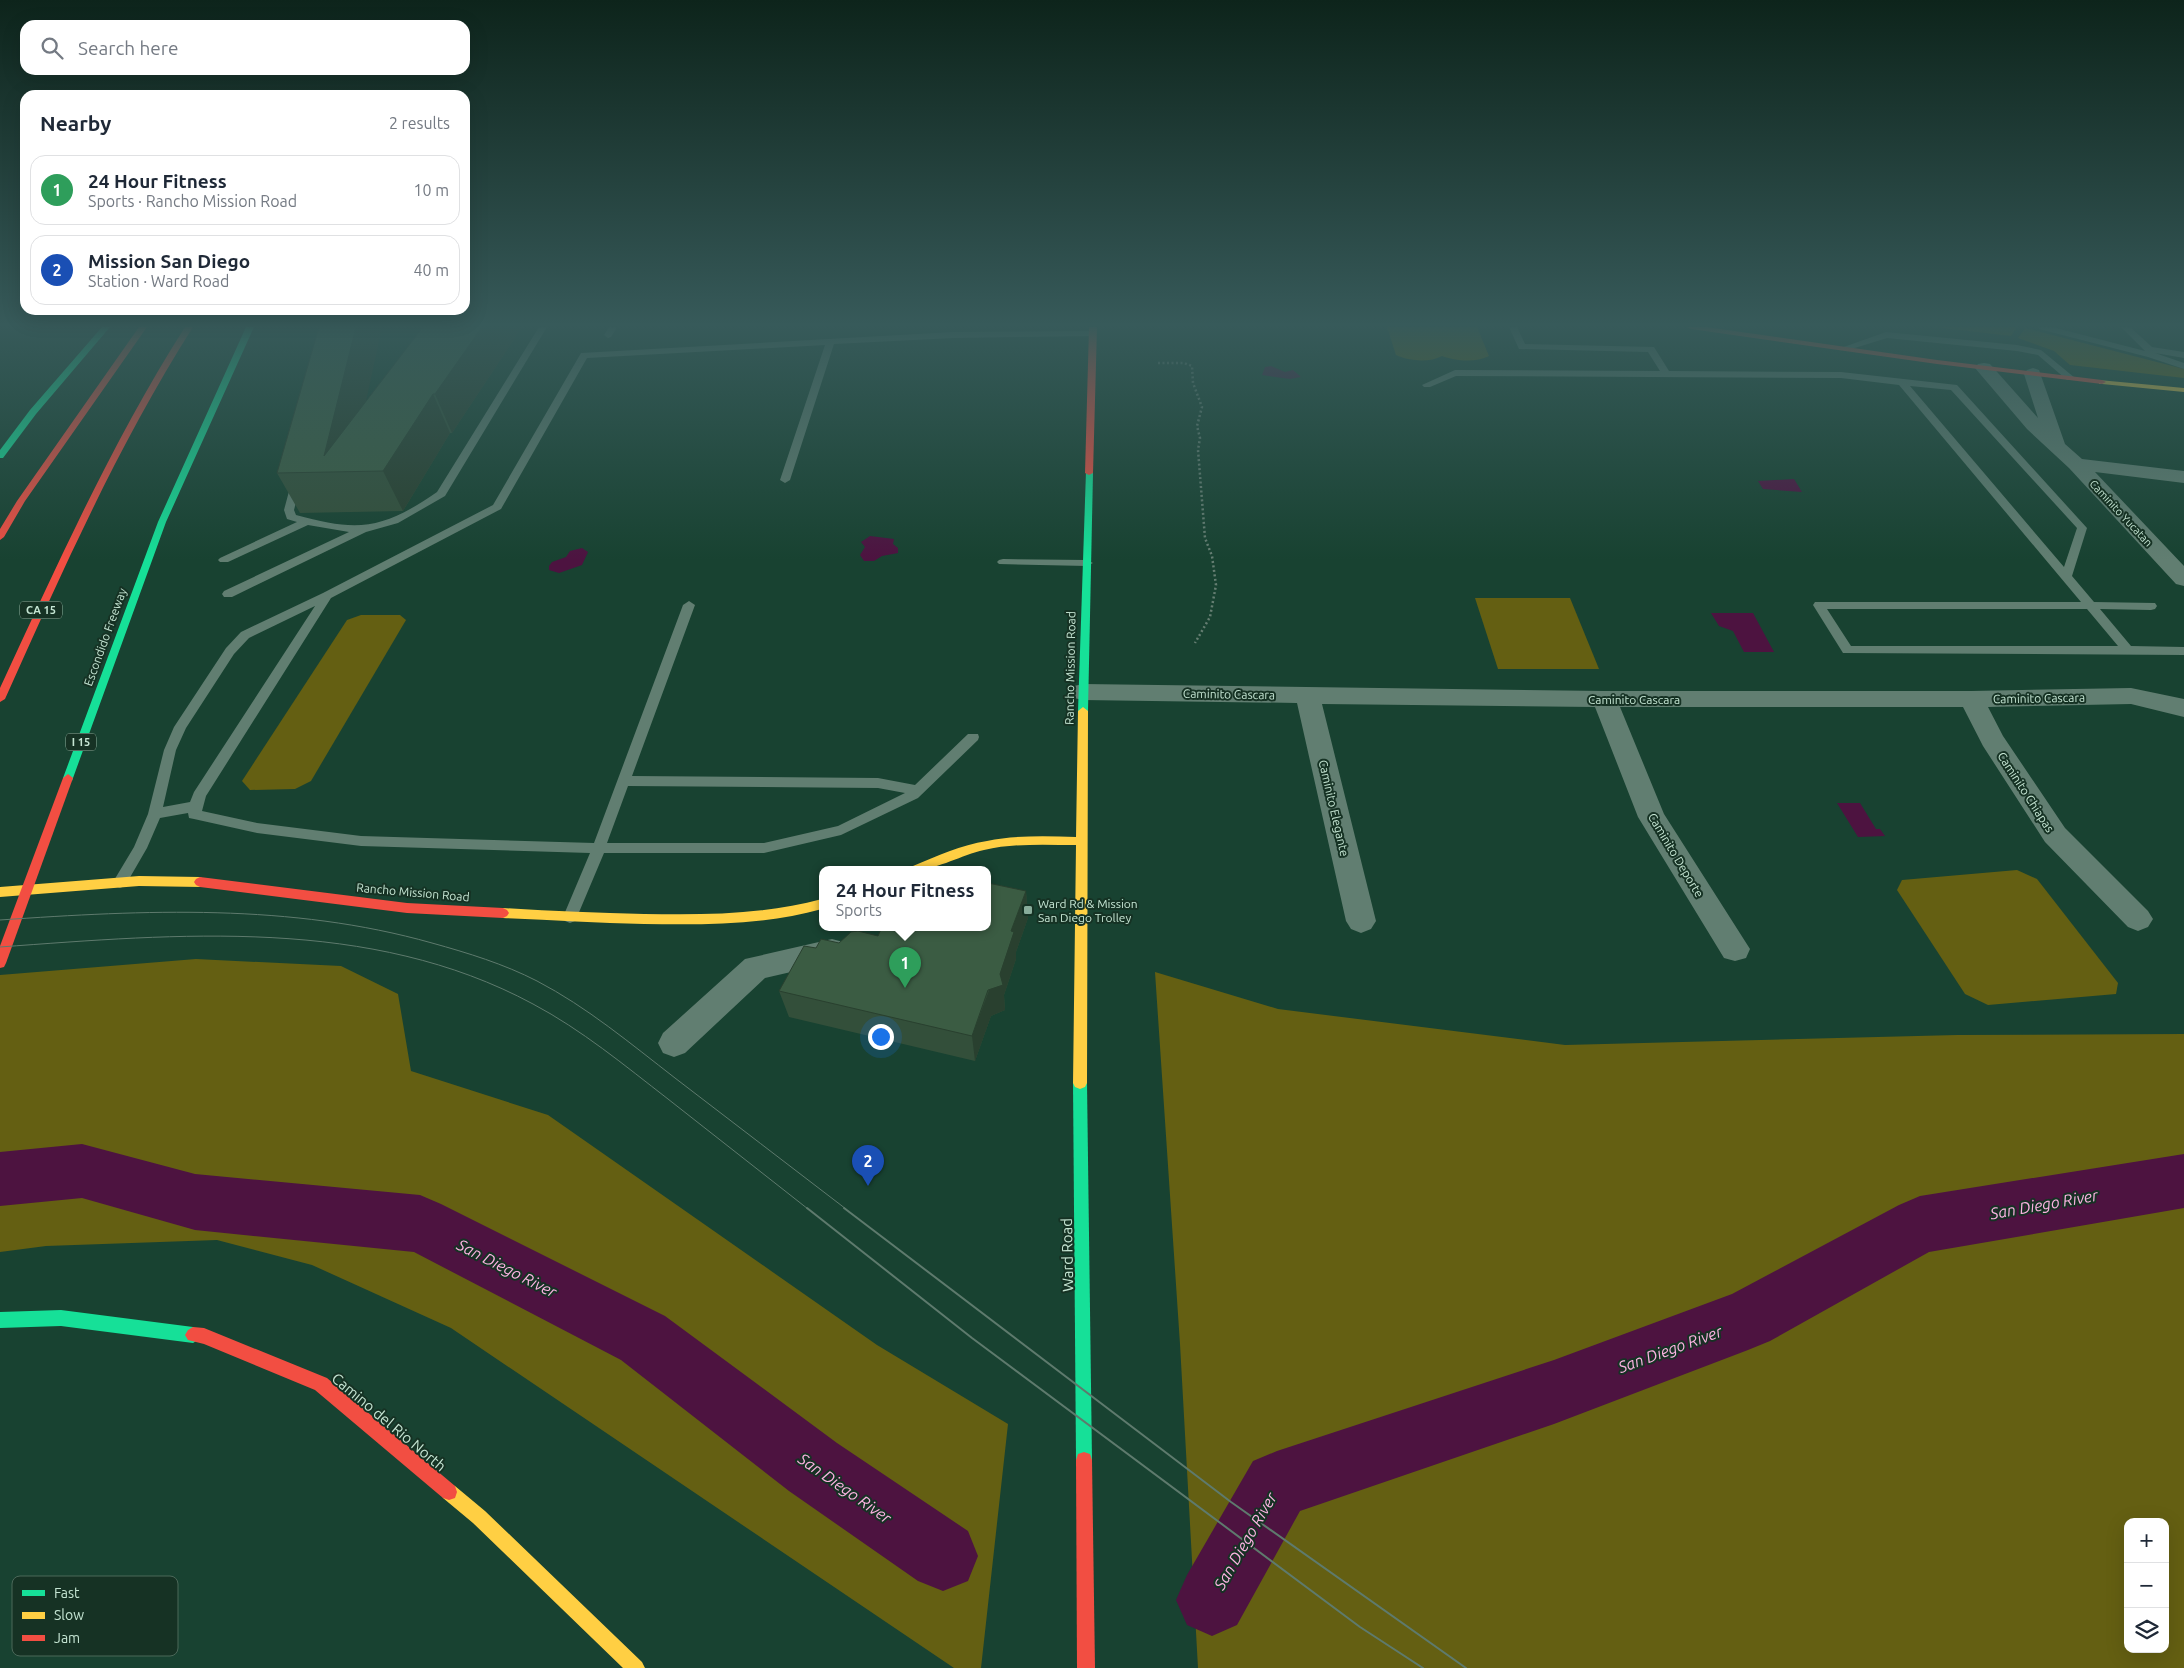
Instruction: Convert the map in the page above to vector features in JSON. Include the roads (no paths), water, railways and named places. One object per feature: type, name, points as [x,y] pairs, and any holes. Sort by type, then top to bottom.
[{"type":"main road","points":[[0,456],[39,405]]},
{"type":"main road","points":[[0,537],[21,501],[88,405]]},
{"type":"main road","name":"CA 15","points":[[0,699],[82,522],[142,405]]},
{"type":"main road","name":"Escondido Freeway","points":[[0,963],[162,522],[215,405]]},
{"type":"main road","name":"Rancho Mission Road","points":[[1082,841],[1083,692],[1091,405]]},
{"type":"main road","points":[[924,866],[944,858],[991,845],[1022,842],[1082,841]]},
{"type":"main road","name":"Ward Road","points":[[1082,841],[1080,1121],[1086,1668]]},
{"type":"main road","name":"Rancho Mission Road","points":[[0,892],[120,882],[210,882],[407,908],[570,917],[721,920],[806,909],[819,905]]},
{"type":"main road","name":"Camino del Rio North","points":[[0,1320],[60,1318],[204,1336],[321,1384],[479,1517],[636,1668]]},
{"type":"street","name":"Caminito Yucatan","points":[[2016,405],[2034,426],[2076,464],[2184,579]]},
{"type":"street","name":"Caminito Yucatan","points":[[2043,405],[2057,447]]},
{"type":"street","points":[[2076,464],[2184,477]]},
{"type":"street","name":"Caminito Cascara","points":[[1083,692],[1604,699],[1970,699],[2131,696],[2184,708]]},
{"type":"street","name":"Caminito Elegante","points":[[1307,695],[1361,921]]},
{"type":"street","name":"Caminito Deporte","points":[[1604,699],[1652,817],[1735,949]]},
{"type":"street","name":"Caminito Chiapas","points":[[1970,699],[1992,740],[2054,835],[2138,919]]},
{"type":"street","points":[[674,1043],[756,968],[832,951]]},
{"type":"lane","points":[[228,594],[363,529],[390,521],[427,504],[441,494],[495,405]]},
{"type":"lane","points":[[120,882],[140,848],[155,814],[170,750],[180,727],[230,651],[245,635],[327,596],[497,507],[555,405]]},
{"type":"lane","points":[[786,480],[810,405]]},
{"type":"lane","points":[[1920,405],[2128,650]]},
{"type":"lane","points":[[1970,405],[2082,528],[2066,577]]},
{"type":"lane","points":[[299,472],[289,510],[291,517],[338,528],[363,529]]},
{"type":"lane","points":[[224,560],[308,522]]},
{"type":"lane","points":[[1003,562],[1087,563]]},
{"type":"lane","points":[[327,596],[199,796],[194,814],[257,828],[361,841],[598,848],[764,848],[841,830],[913,796],[973,737]]},
{"type":"lane","points":[[570,917],[598,848],[689,605]]},
{"type":"lane","points":[[2151,606],[1819,605],[1847,650],[2184,651]]},
{"type":"lane","points":[[623,781],[878,783],[918,790]]},
{"type":"lane","points":[[155,814],[196,806]]},
{"type":"waterway","name":"San Diego River","points":[[0,1179],[82,1171],[195,1202],[420,1224],[643,1338],[813,1467],[943,1556]]},
{"type":"waterway","name":"San Diego River","points":[[1212,1600],[1277,1485],[1554,1392],[1748,1319],[1920,1225],[2184,1181]]},
{"type":"tram line","points":[[0,920],[163,912],[271,916],[325,921],[379,930],[486,959],[537,981],[591,1014],[846,1209]]},
{"type":"tram line","points":[[0,947],[135,938],[204,936],[272,938],[340,944],[406,956],[471,976],[533,1004],[569,1025],[635,1073],[808,1209]]},
{"type":"tram line","points":[[807,1208],[972,1338],[1360,1627],[1423,1668]]},
{"type":"tram line","points":[[844,1208],[1231,1502],[1466,1668]]},
{"type":"place","name":"Ward Rd & Mission San Diego Trolley","points":[[1028,910]]},
{"type":"place","name":"24 Hour Fitness","points":[[905,988]]},
{"type":"place","name":"Mission San Diego","points":[[868,1186]]}]
